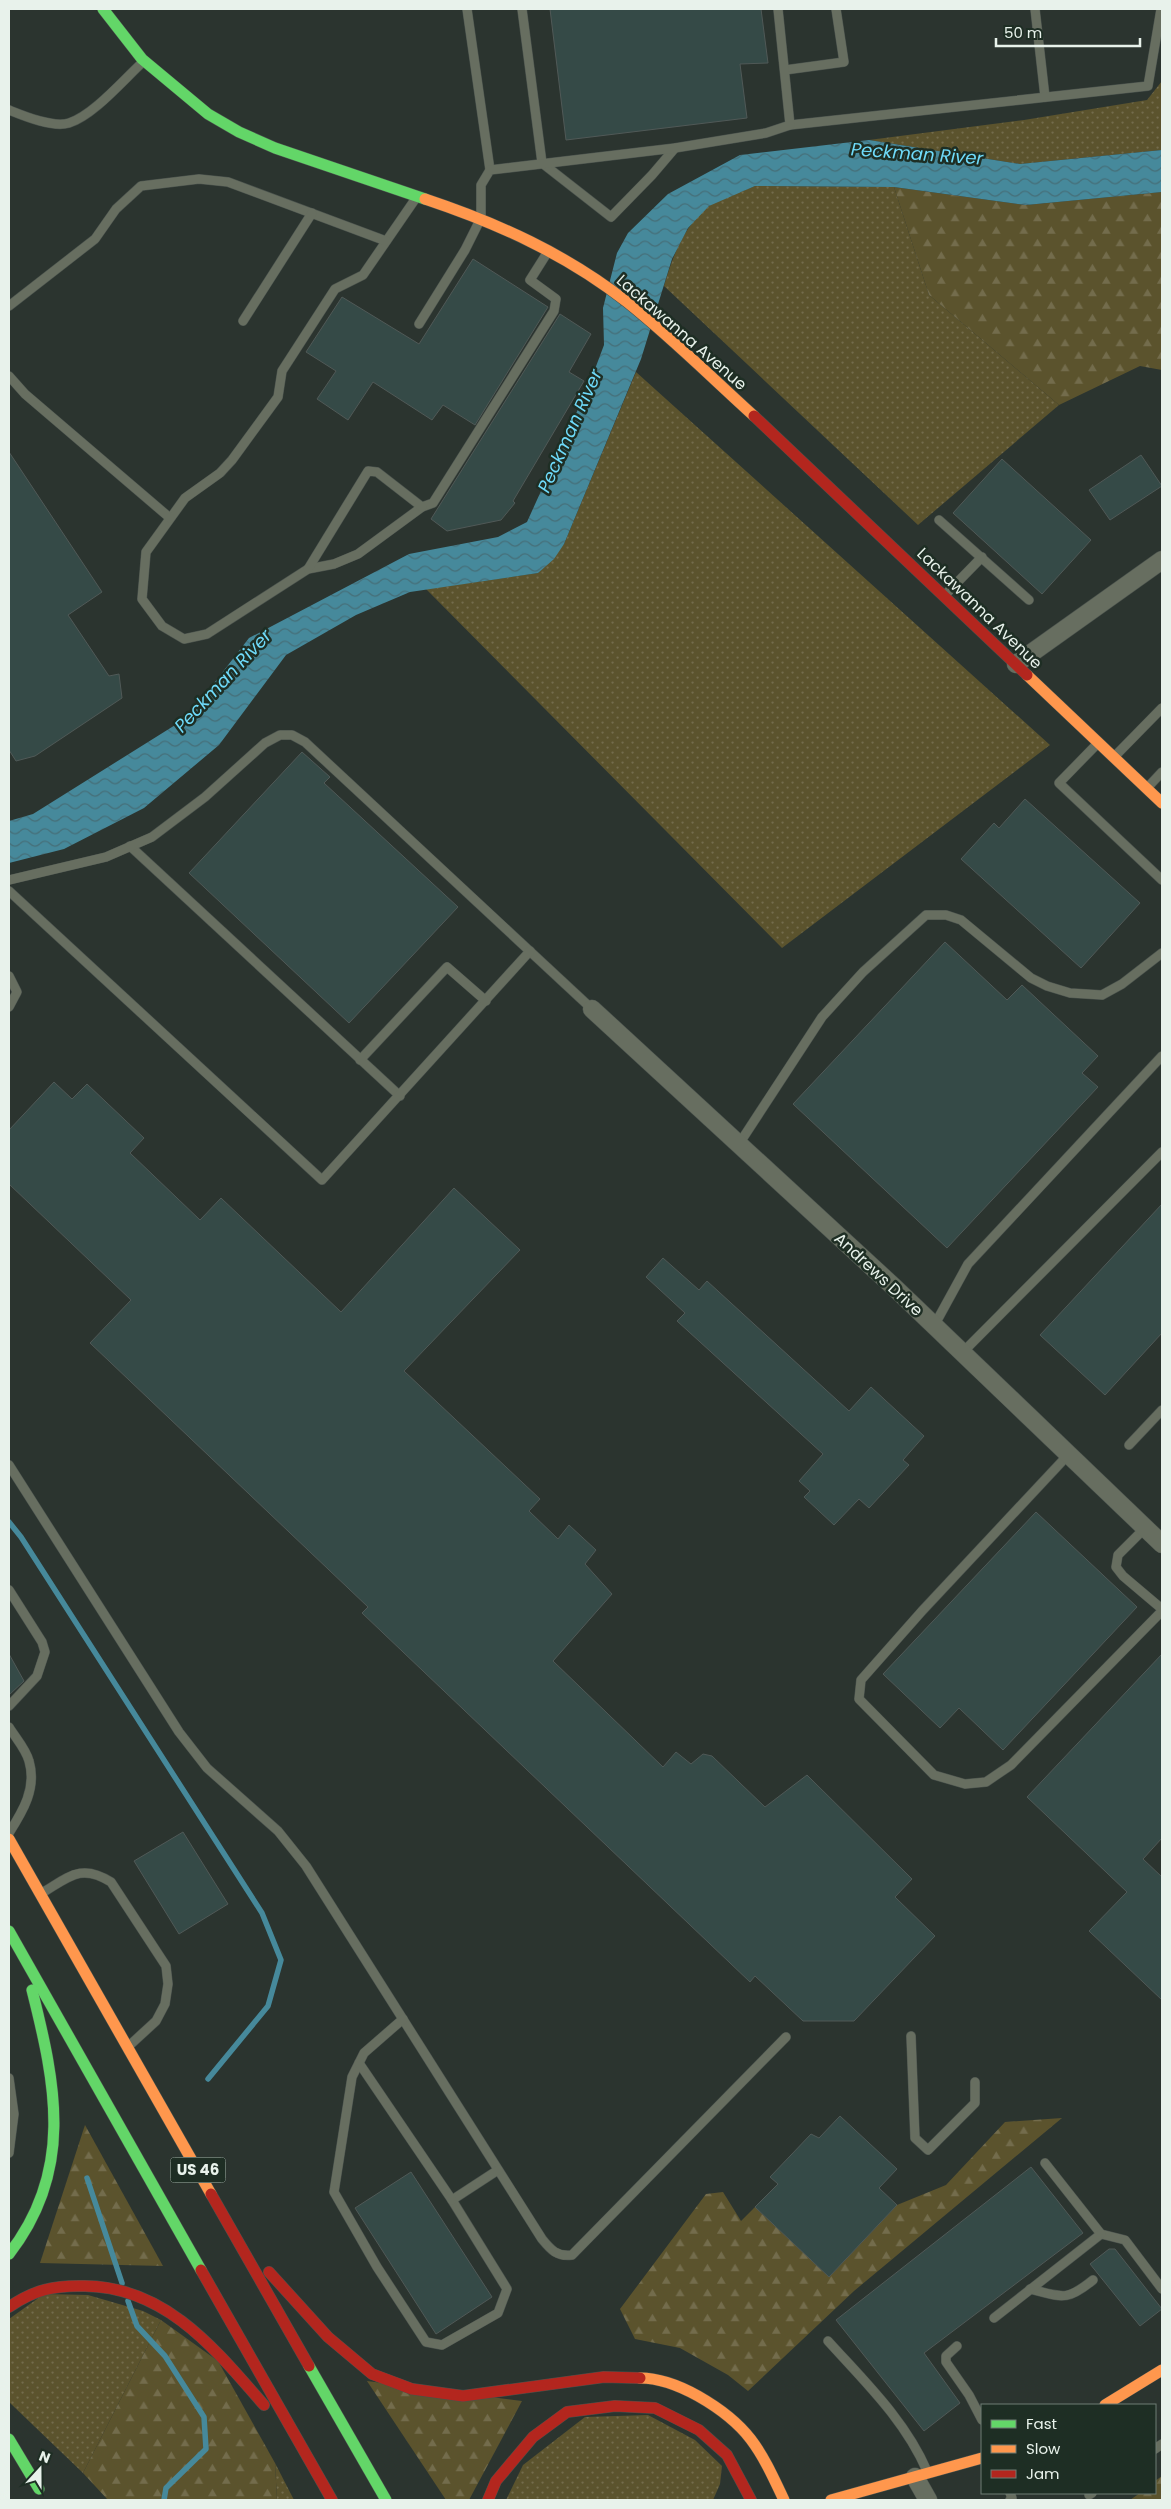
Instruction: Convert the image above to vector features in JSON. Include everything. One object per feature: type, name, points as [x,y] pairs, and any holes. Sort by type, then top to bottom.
[{"type":"main road","name":"Lackawanna Avenue","points":[[104,9],[144,61],[208,114],[239,132],[275,148],[481,218],[549,250],[627,302],[765,426],[1162,803]]},
{"type":"main road","name":"US 46","points":[[9,1839],[386,2500]]},
{"type":"main road","name":"US 46","points":[[9,1932],[332,2500]]},
{"type":"main road","points":[[9,2254],[24,2236],[46,2191],[53,2147],[54,2100],[48,2058],[25,1960]]},
{"type":"main road","points":[[234,2234],[328,2337],[372,2374],[412,2390],[463,2396],[604,2378],[653,2378],[684,2388],[721,2409],[744,2428],[762,2453],[784,2500]]},
{"type":"main road","points":[[9,2307],[33,2292],[66,2285],[90,2285],[112,2289],[146,2301],[180,2319],[214,2350],[298,2441]]},
{"type":"main road","points":[[1107,2404],[1162,2370]]},
{"type":"main road","points":[[488,2500],[496,2480],[533,2437],[567,2412],[616,2406],[655,2408],[699,2430],[727,2454],[751,2500]]},
{"type":"main road","points":[[9,2439],[42,2492],[9,2459]]},
{"type":"main road","points":[[831,2500],[981,2458]]},
{"type":"street","points":[[1016,664],[1162,560]]},
{"type":"street","name":"Andrews Drive","points":[[592,1008],[963,1352],[1162,1544]]},
{"type":"street","points":[[921,2475],[928,2500]]},
{"type":"lane","points":[[419,324],[465,250],[481,218],[480,185],[490,170],[467,9]]},
{"type":"lane","points":[[522,9],[542,163],[610,216],[652,175],[675,148]]},
{"type":"lane","points":[[778,9],[790,125]]},
{"type":"lane","points":[[784,70],[844,62],[836,9]]},
{"type":"lane","points":[[1035,9],[1045,97]]},
{"type":"lane","points":[[490,170],[675,148],[766,133],[790,125],[1148,86],[1161,9]]},
{"type":"lane","points":[[9,110],[38,121],[68,124],[90,110],[144,61]]},
{"type":"lane","points":[[9,306],[96,239],[116,209],[141,186],[200,179],[228,182],[386,241]]},
{"type":"lane","points":[[418,196],[363,275],[335,289],[282,371],[278,397],[232,460],[220,473],[185,498],[146,552],[142,599],[162,626],[184,639],[207,634],[308,569],[334,564],[358,554],[422,507],[432,503],[554,312],[556,299],[530,280],[549,250]]},
{"type":"lane","points":[[243,321],[312,213]]},
{"type":"lane","points":[[9,376],[24,394],[170,518]]},
{"type":"lane","points":[[308,569],[368,471],[377,472],[422,507]]},
{"type":"lane","points":[[940,520],[1029,600]]},
{"type":"lane","points":[[944,596],[982,557]]},
{"type":"lane","points":[[1114,758],[1162,708]]},
{"type":"lane","points":[[9,880],[106,857],[152,837],[205,797],[265,744],[280,735],[292,735],[304,742],[592,1008]]},
{"type":"lane","points":[[1098,743],[1059,783],[1162,880]]},
{"type":"lane","points":[[1146,788],[1162,772]]},
{"type":"lane","points":[[130,846],[400,1096]]},
{"type":"lane","points":[[9,891],[322,1180],[530,951]]},
{"type":"lane","points":[[739,1144],[822,1017],[863,972],[926,915],[946,914],[961,920],[1031,978],[1047,986],[1070,993],[1102,995],[1122,984],[1162,952]]},
{"type":"lane","points":[[360,1060],[447,967],[486,1001]]},
{"type":"lane","points":[[9,976],[17,992],[9,1007]]},
{"type":"lane","points":[[934,1326],[968,1264],[1162,1056]]},
{"type":"lane","points":[[963,1352],[1162,1152]]},
{"type":"lane","points":[[1129,1445],[1162,1410]]},
{"type":"lane","points":[[1068,1455],[922,1611],[861,1680],[859,1699],[934,1775],[965,1784],[986,1782],[1011,1765],[1162,1610],[1123,1576],[1116,1567],[1118,1555],[1145,1528]]},
{"type":"lane","points":[[9,1465],[179,1732],[207,1768],[278,1831],[306,1866],[498,2170],[552,2251],[562,2256],[572,2255],[786,2037]]},
{"type":"lane","points":[[9,1590],[42,1642],[45,1652],[37,1676],[9,1706]]},
{"type":"lane","points":[[9,1727],[29,1760],[31,1779],[27,1804],[9,1833]]},
{"type":"lane","points":[[40,1895],[71,1875],[84,1871],[98,1874],[111,1882],[166,1966],[168,1984],[165,2004],[156,2021],[127,2048]]},
{"type":"lane","points":[[359,2063],[452,2200],[507,2289],[498,2312],[442,2345],[426,2342],[377,2266],[334,2192],[352,2077],[359,2063],[364,2053],[403,2019]]},
{"type":"lane","points":[[911,2036],[915,2138],[928,2150],[975,2103],[975,2082]]},
{"type":"lane","points":[[9,2078],[14,2114],[9,2153]]},
{"type":"lane","points":[[1044,2163],[1100,2234],[1125,2240],[1162,2289]]},
{"type":"lane","points":[[452,2200],[498,2170]]},
{"type":"lane","points":[[994,2318],[1100,2234]]},
{"type":"lane","points":[[1030,2289],[1066,2297],[1078,2292],[1093,2280]]},
{"type":"lane","points":[[828,2341],[898,2419],[918,2450],[921,2475]]},
{"type":"lane","points":[[957,2346],[946,2356],[946,2362],[969,2395],[981,2418]]},
{"type":"green space","points":[[1162,81],[1162,150],[1020,164],[869,140],[1024,120],[1147,100]]},
{"type":"green space","points":[[755,186],[894,187],[929,295],[1059,405],[918,525],[664,286],[680,243],[700,214],[719,200]]},
{"type":"green space","points":[[894,187],[1026,205],[1162,192],[1162,370],[1140,366],[1059,405],[929,295]]},
{"type":"green space","points":[[636,372],[1050,745],[782,948],[426,589],[538,573],[564,544]]},
{"type":"green space","points":[[1062,2118],[854,2291],[748,2391],[728,2375],[680,2348],[635,2339],[620,2309],[706,2194],[723,2192],[741,2221],[755,2207],[829,2277],[897,2205],[946,2185],[1005,2122]]},
{"type":"green space","points":[[85,2125],[163,2266],[40,2263]]},
{"type":"green space","points":[[44,2294],[88,2295],[143,2311],[161,2320],[83,2473],[9,2402],[9,2319]]},
{"type":"green space","points":[[161,2320],[218,2361],[275,2463],[277,2500],[108,2500],[83,2473]]},
{"type":"green space","points":[[367,2381],[522,2401],[469,2500],[446,2500]]},
{"type":"green space","points":[[648,2415],[695,2440],[722,2466],[720,2484],[713,2500],[506,2500],[523,2465],[585,2417]]},
{"type":"green space","points":[[275,2463],[294,2500],[277,2500]]},
{"type":"green space","points":[[1162,2476],[1162,2500],[1130,2500],[1139,2494],[1156,2494],[1156,2480]]},
{"type":"water","name":"Peckman River","points":[[869,140],[1020,164],[1162,150],[1162,192],[1026,205],[894,187],[755,186],[709,206],[688,228],[672,259],[641,359],[564,544],[554,559],[538,573],[410,592],[356,615],[286,655],[219,745],[144,808],[64,849],[9,863],[9,821],[33,814],[188,717],[249,638],[409,554],[498,537],[527,522],[589,385],[604,345],[603,308],[617,253],[628,233],[668,194],[740,155]]},
{"type":"building","points":[[550,9],[761,9],[768,63],[740,64],[747,118],[566,140]]},
{"type":"building","points":[[473,259],[548,307],[475,425],[443,405],[432,420],[373,382],[348,420],[317,399],[336,371],[306,352],[342,297],[419,344]]},
{"type":"building","points":[[560,314],[591,334],[569,372],[584,381],[513,501],[515,503],[501,520],[447,531],[431,519]]},
{"type":"building","points":[[9,452],[102,592],[68,615],[109,676],[119,674],[122,698],[35,756],[16,761],[9,750]]},
{"type":"building","points":[[1141,455],[1162,486],[1110,520],[1089,490]]},
{"type":"building","points":[[1002,459],[1091,540],[1042,594],[953,513]]},
{"type":"building","points":[[302,752],[330,777],[324,783],[458,907],[349,1023],[189,873]]},
{"type":"building","points":[[1025,799],[1140,903],[1081,968],[961,859],[994,823],[999,828]]},
{"type":"building","points":[[945,942],[1007,1000],[1022,985],[1098,1056],[1082,1073],[1098,1087],[947,1248],[793,1104]]},
{"type":"building","points":[[54,1082],[72,1099],[87,1084],[144,1138],[130,1153],[200,1220],[221,1198],[341,1312],[454,1188],[520,1250],[404,1371],[540,1499],[529,1511],[558,1539],[569,1525],[596,1550],[585,1564],[612,1594],[553,1661],[663,1767],[676,1752],[691,1764],[703,1754],[712,1756],[765,1807],[807,1775],[912,1879],[895,1897],[935,1936],[854,2021],[803,2021],[755,1976],[750,1982],[362,1613],[368,1607],[90,1343],[131,1300],[9,1184],[9,1130]]},
{"type":"building","points":[[1162,1204],[1162,1333],[1105,1395],[1040,1335]]},
{"type":"building","points":[[663,1258],[699,1290],[707,1281],[849,1411],[871,1387],[924,1436],[903,1460],[909,1465],[869,1508],[859,1499],[834,1525],[804,1497],[810,1491],[799,1481],[823,1454],[677,1321],[685,1313],[646,1277]]},
{"type":"building","points":[[1036,1512],[1137,1607],[1003,1750],[959,1708],[940,1728],[883,1674]]},
{"type":"building","points":[[9,1654],[24,1681],[9,1695]]},
{"type":"building","points":[[1162,1654],[1162,1838],[1143,1859],[1162,1877],[1162,2000],[1089,1931],[1127,1892],[1027,1797]]},
{"type":"building","points":[[183,1832],[228,1904],[179,1934],[134,1861]]},
{"type":"building","points":[[840,2116],[897,2169],[879,2188],[897,2205],[829,2277],[755,2207],[778,2184],[770,2177],[811,2134],[819,2138]]},
{"type":"building","points":[[1031,2167],[1083,2233],[924,2353],[960,2403],[924,2431],[836,2320]]},
{"type":"building","points":[[411,2172],[492,2297],[436,2334],[355,2208]]},
{"type":"building","points":[[1109,2249],[1115,2249],[1162,2309],[1140,2326],[1090,2264]]},
{"type":"waterway","points":[[9,1522],[21,1537],[262,1913],[281,1960],[268,2006],[208,2079]]},
{"type":"waterway","points":[[87,2178],[122,2283]]},
{"type":"waterway","points":[[128,2301],[137,2326],[165,2356],[204,2417],[206,2449],[166,2488],[164,2500]]},
{"type":"traffic: fast","points":[[103,9],[142,59],[208,114],[239,132],[275,148],[425,199]]},
{"type":"traffic: fast","points":[[9,1931],[201,2270]]},
{"type":"traffic: fast","points":[[9,2254],[30,2223],[43,2191],[51,2159],[54,2126],[48,2060],[32,1990]]},
{"type":"traffic: fast","points":[[309,2366],[386,2500]]},
{"type":"traffic: fast","points":[[9,2439],[39,2489]]},
{"type":"traffic: slow","points":[[425,199],[504,229],[580,269],[627,302],[659,329],[754,416]]},
{"type":"traffic: slow","points":[[1027,675],[1162,803]]},
{"type":"traffic: slow","points":[[9,1839],[211,2194]]},
{"type":"traffic: slow","points":[[1107,2404],[1162,2370]]},
{"type":"traffic: slow","points":[[640,2378],[663,2381],[684,2389],[730,2417],[760,2452],[784,2500]]},
{"type":"traffic: slow","points":[[831,2500],[981,2458]]},
{"type":"traffic: jam","points":[[754,416],[1027,675]]},
{"type":"traffic: jam","points":[[211,2194],[309,2366]]},
{"type":"traffic: jam","points":[[201,2270],[332,2500]]},
{"type":"traffic: jam","points":[[269,2272],[328,2337],[372,2374],[412,2389],[463,2396],[604,2377],[640,2378]]},
{"type":"traffic: jam","points":[[9,2307],[27,2296],[64,2286],[114,2289],[140,2297],[164,2309],[187,2325],[227,2363],[264,2405]]},
{"type":"traffic: jam","points":[[488,2500],[496,2481],[533,2437],[567,2412],[615,2406],[655,2408],[699,2430],[727,2455],[751,2500]]}]
